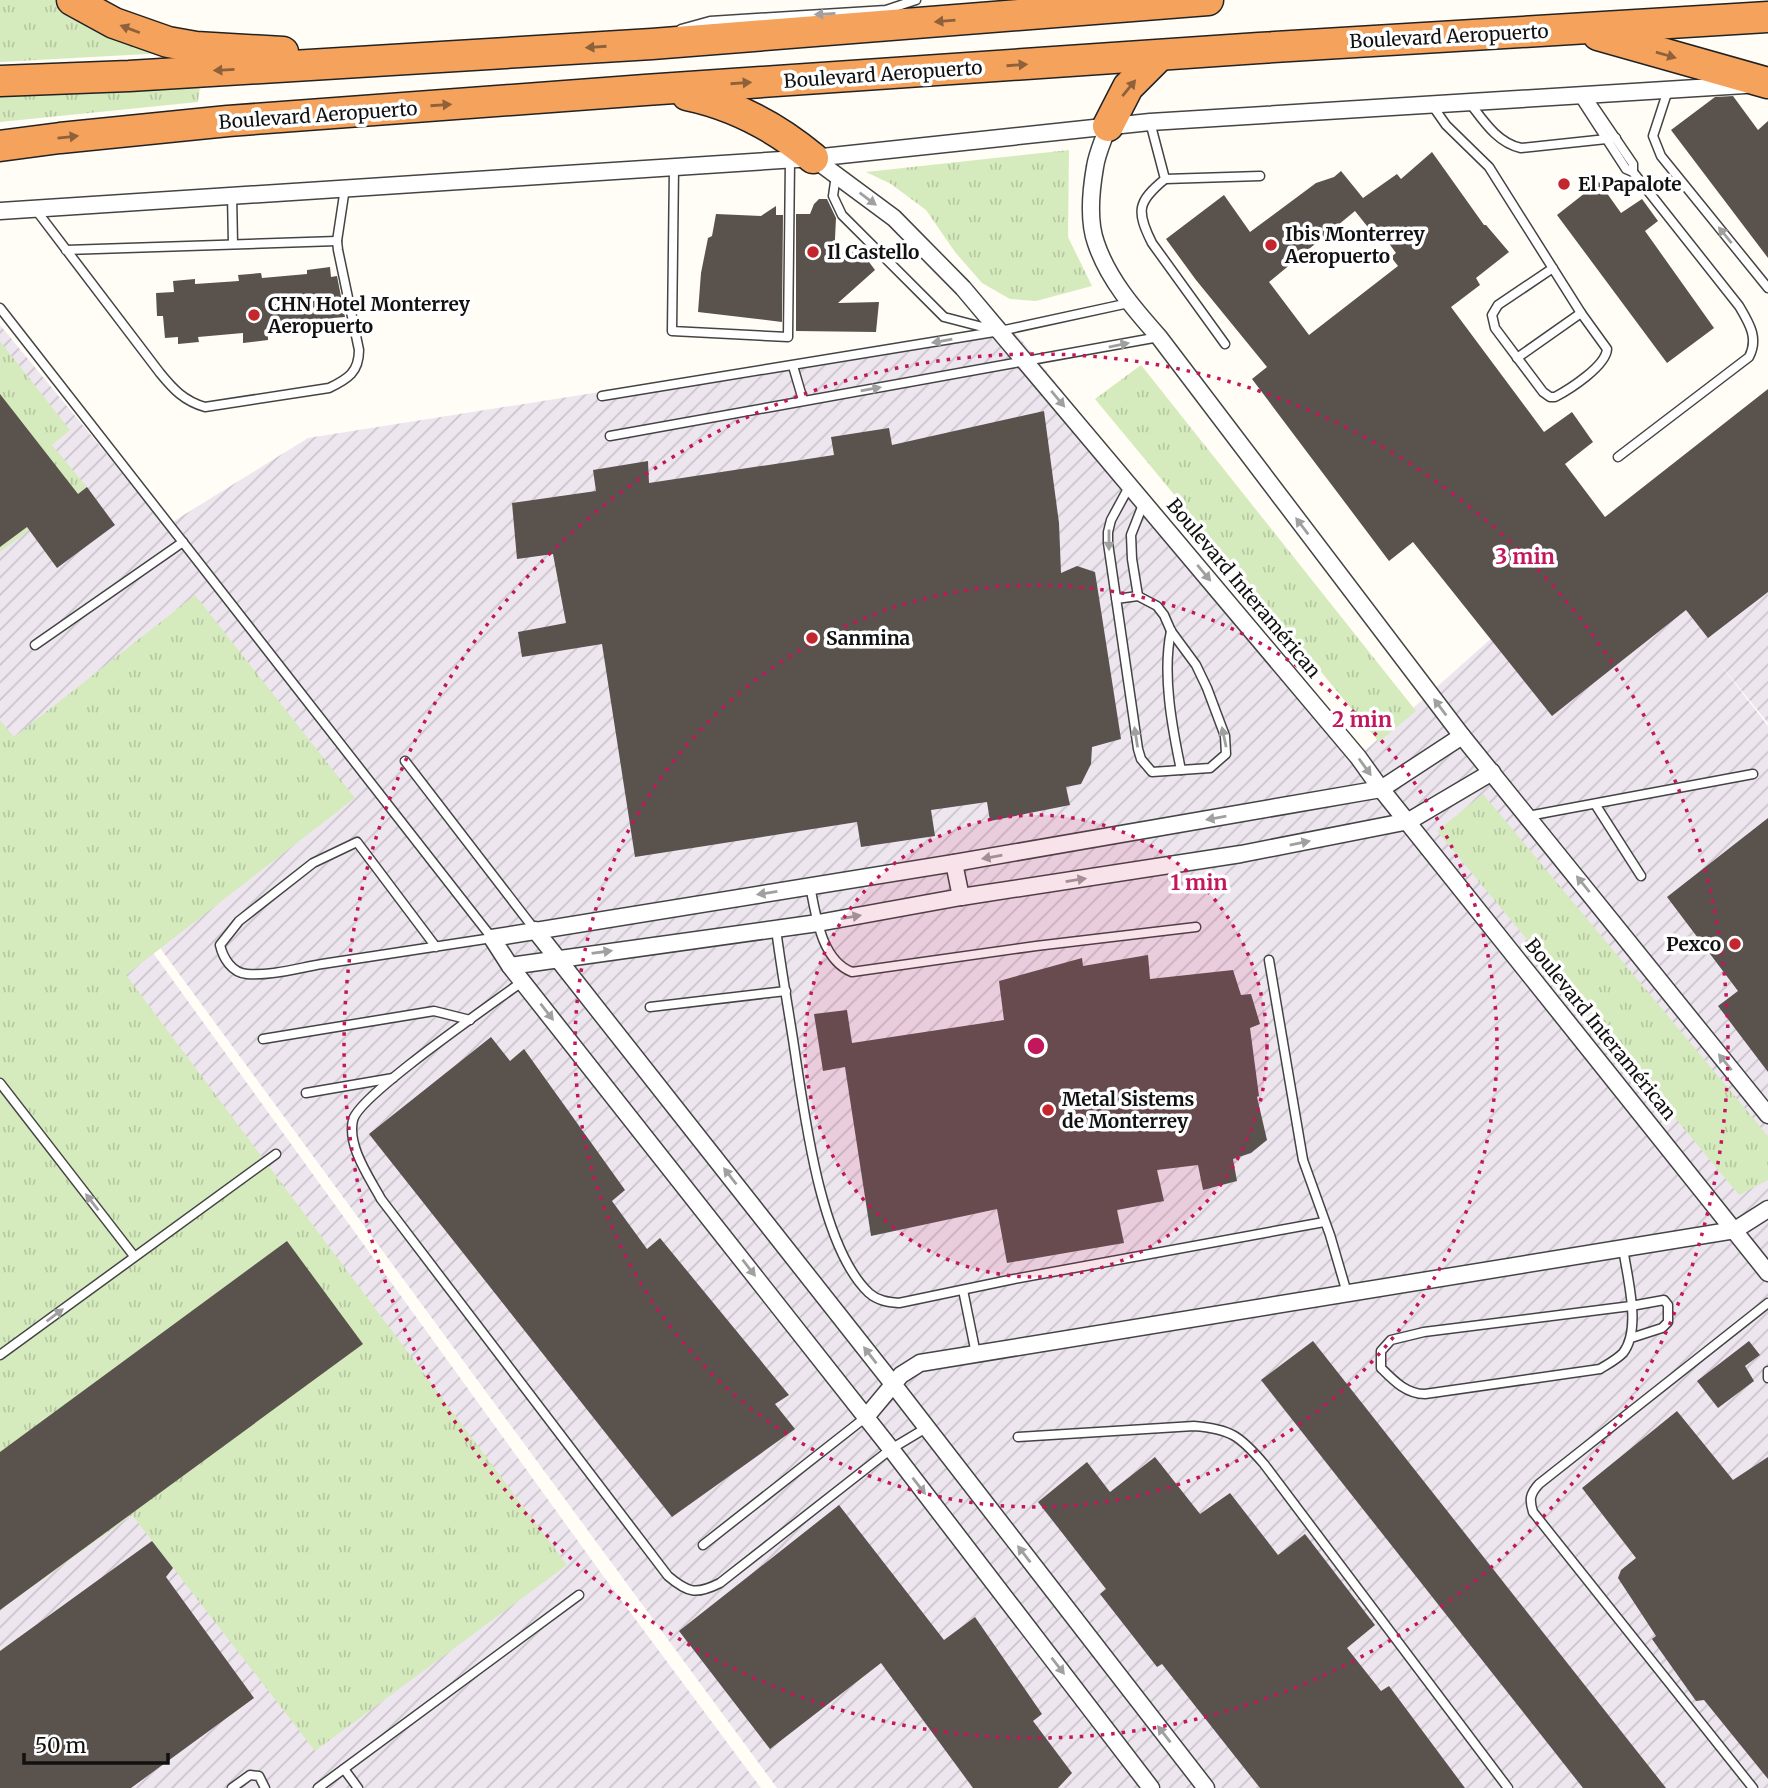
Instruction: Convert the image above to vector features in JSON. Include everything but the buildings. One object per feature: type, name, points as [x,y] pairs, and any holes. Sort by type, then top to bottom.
[{"type":"highway","points":[[72,0],[114,23],[168,42],[196,47],[260,49],[341,64]]},
{"type":"highway","points":[[0,81],[341,64],[652,44],[1208,0]]},
{"type":"highway","name":"Boulevard Aeropuerto","points":[[0,146],[228,121],[645,90],[1768,17]]},
{"type":"highway","points":[[1577,29],[1768,83]]},
{"type":"highway","points":[[1108,126],[1128,87],[1159,56]]},
{"type":"highway","points":[[645,90],[686,95],[725,106],[772,128],[813,164]]},
{"type":"street","points":[[0,211],[674,167],[813,164],[1150,122],[1768,83]]},
{"type":"street","points":[[1108,126],[1095,165],[1091,208],[1095,241],[1129,303],[1158,337],[1462,736],[1768,1115]]},
{"type":"street","name":"Boulevard Interamérican","points":[[813,164],[894,218],[963,288],[1027,362],[1358,757],[1768,1273]]},
{"type":"street","points":[[1152,1788],[891,1449],[510,966],[492,938],[954,863],[1381,789],[1462,736]]},
{"type":"street","points":[[510,966],[818,923],[961,897],[1241,854],[1409,821],[1492,772]]},
{"type":"street","points":[[954,863],[961,897]]},
{"type":"street","points":[[536,930],[1206,1788]]},
{"type":"street","points":[[866,1417],[901,1375],[920,1363],[1735,1230],[1768,1209]]},
{"type":"lane","points":[[652,44],[677,31],[710,21],[886,10],[916,0]]},
{"type":"lane","points":[[1668,90],[1653,136],[1661,156],[1768,288]]},
{"type":"lane","points":[[1582,95],[1612,139],[1626,169],[1633,172],[1739,306],[1751,328],[1754,348],[1749,357],[1618,457]]},
{"type":"lane","points":[[1469,102],[1500,139],[1521,148],[1612,139]]},
{"type":"lane","points":[[1432,105],[1447,125],[1489,167],[1553,268],[1581,313],[1607,349],[1607,353],[1595,368],[1555,397],[1545,394],[1517,358],[1496,328],[1492,315],[1498,304],[1553,268]]},
{"type":"lane","points":[[1150,122],[1165,179]]},
{"type":"lane","points":[[674,167],[672,331],[788,337],[813,164]]},
{"type":"lane","points":[[813,164],[842,215],[944,317],[1000,331]]},
{"type":"lane","points":[[1225,344],[1152,243],[1140,215],[1142,204],[1150,192],[1165,179],[1260,176]]},
{"type":"lane","points":[[34,208],[175,391],[190,402],[205,407],[329,388],[345,381],[355,372],[359,363],[359,350],[337,241],[345,188]]},
{"type":"lane","points":[[232,195],[233,244]]},
{"type":"lane","points":[[66,250],[337,241]]},
{"type":"lane","points":[[602,396],[1000,331],[1129,303]]},
{"type":"lane","points":[[0,309],[492,938],[436,947],[245,975],[223,957],[220,945],[239,921],[313,863],[358,842],[436,947]]},
{"type":"lane","points":[[1517,358],[1581,313]]},
{"type":"lane","points":[[610,436],[1158,337]]},
{"type":"lane","points":[[793,366],[803,400]]},
{"type":"lane","points":[[1116,599],[1138,596],[1157,606],[1171,631],[1196,665],[1225,736],[1226,754],[1210,768],[1152,772],[1141,758],[1116,599],[1108,532],[1111,520],[1130,485]]},
{"type":"lane","points":[[1138,596],[1131,535],[1144,502]]},
{"type":"lane","points":[[35,645],[183,542]]},
{"type":"lane","points":[[1171,631],[1166,654],[1175,742],[1181,770]]},
{"type":"lane","points":[[405,761],[536,930]]},
{"type":"lane","points":[[1528,817],[1753,774]]},
{"type":"lane","points":[[1595,804],[1641,876]]},
{"type":"lane","points":[[810,886],[818,923],[832,956],[842,968],[852,972],[1196,927]]},
{"type":"lane","points":[[776,929],[810,1149],[829,1220],[857,1278],[870,1294],[881,1301],[899,1303],[1324,1222]]},
{"type":"lane","points":[[1269,960],[1303,1160],[1347,1293]]},
{"type":"lane","points":[[523,981],[368,1098],[354,1116],[352,1130],[356,1147],[381,1199],[668,1576],[680,1586],[692,1591],[707,1589],[720,1583],[891,1449],[926,1428]]},
{"type":"lane","points":[[650,1007],[786,991]]},
{"type":"lane","points":[[263,1040],[434,1011],[470,1020]]},
{"type":"lane","points":[[306,1093],[393,1078]]},
{"type":"lane","points":[[0,1083],[134,1256]]},
{"type":"lane","points":[[0,1355],[276,1154]]},
{"type":"lane","points":[[1623,1248],[1631,1307],[1633,1324],[1631,1338],[1615,1361],[1600,1368],[1425,1394],[1415,1394],[1407,1390],[1381,1368],[1381,1352],[1391,1340],[1631,1307],[1664,1300],[1668,1305],[1668,1322],[1662,1328],[1631,1338]]},
{"type":"lane","points":[[963,1290],[976,1354]]},
{"type":"lane","points":[[1753,1788],[1533,1512],[1530,1500],[1531,1493],[1539,1484],[1768,1303]]},
{"type":"lane","points":[[1768,1371],[1768,1378]]},
{"type":"lane","points":[[703,1545],[866,1417]]},
{"type":"lane","points":[[1018,1437],[1194,1426],[1218,1428],[1245,1441],[1508,1788]]},
{"type":"lane","points":[[318,1788],[579,1595]]},
{"type":"lane","points":[[344,1769],[358,1788]]},
{"type":"lane","points":[[232,1788],[250,1775],[259,1776],[265,1788]]},
{"type":"shaded area","points":[[0,325],[166,526],[308,438],[1011,327],[1358,757],[1614,529],[1768,413],[1768,723],[1716,659],[1768,726],[1768,1788],[777,1788],[0,730]]},
{"type":"shaded area","points":[[0,741],[601,1573],[761,1788],[0,1788]]},
{"type":"green space","points":[[0,0],[66,0],[184,52],[0,62]]},
{"type":"green space","points":[[201,79],[198,102],[0,122],[0,92]]},
{"type":"green space","points":[[1069,150],[1068,237],[1092,286],[1036,301],[1010,299],[982,283],[955,252],[926,210],[891,184],[866,172]]},
{"type":"green space","points":[[0,341],[70,430],[52,445],[87,487],[0,552]]},
{"type":"green space","points":[[1141,365],[1416,711],[1379,742],[1095,399]]},
{"type":"green space","points":[[195,595],[355,798],[126,975],[567,1565],[315,1751],[132,1515],[0,1610],[0,720],[14,737]]},
{"type":"green space","points":[[1483,794],[1768,1136],[1768,1180],[1739,1195],[1437,831]]},
{"type":"place","name":"El Papalote","points":[[1564,184]]},
{"type":"place","name":"Ibis Monterrey Aeropuerto","points":[[1271,245]]},
{"type":"place","name":"Il Castello","points":[[813,252]]},
{"type":"place","name":"CHN Hotel Monterrey Aeropuerto","points":[[254,315]]},
{"type":"place","name":"Sanmina","points":[[812,638]]},
{"type":"place","name":"Pexco","points":[[1735,944]]},
{"type":"place","name":"Metal Sistems de Monterrey","points":[[1048,1110]]}]
